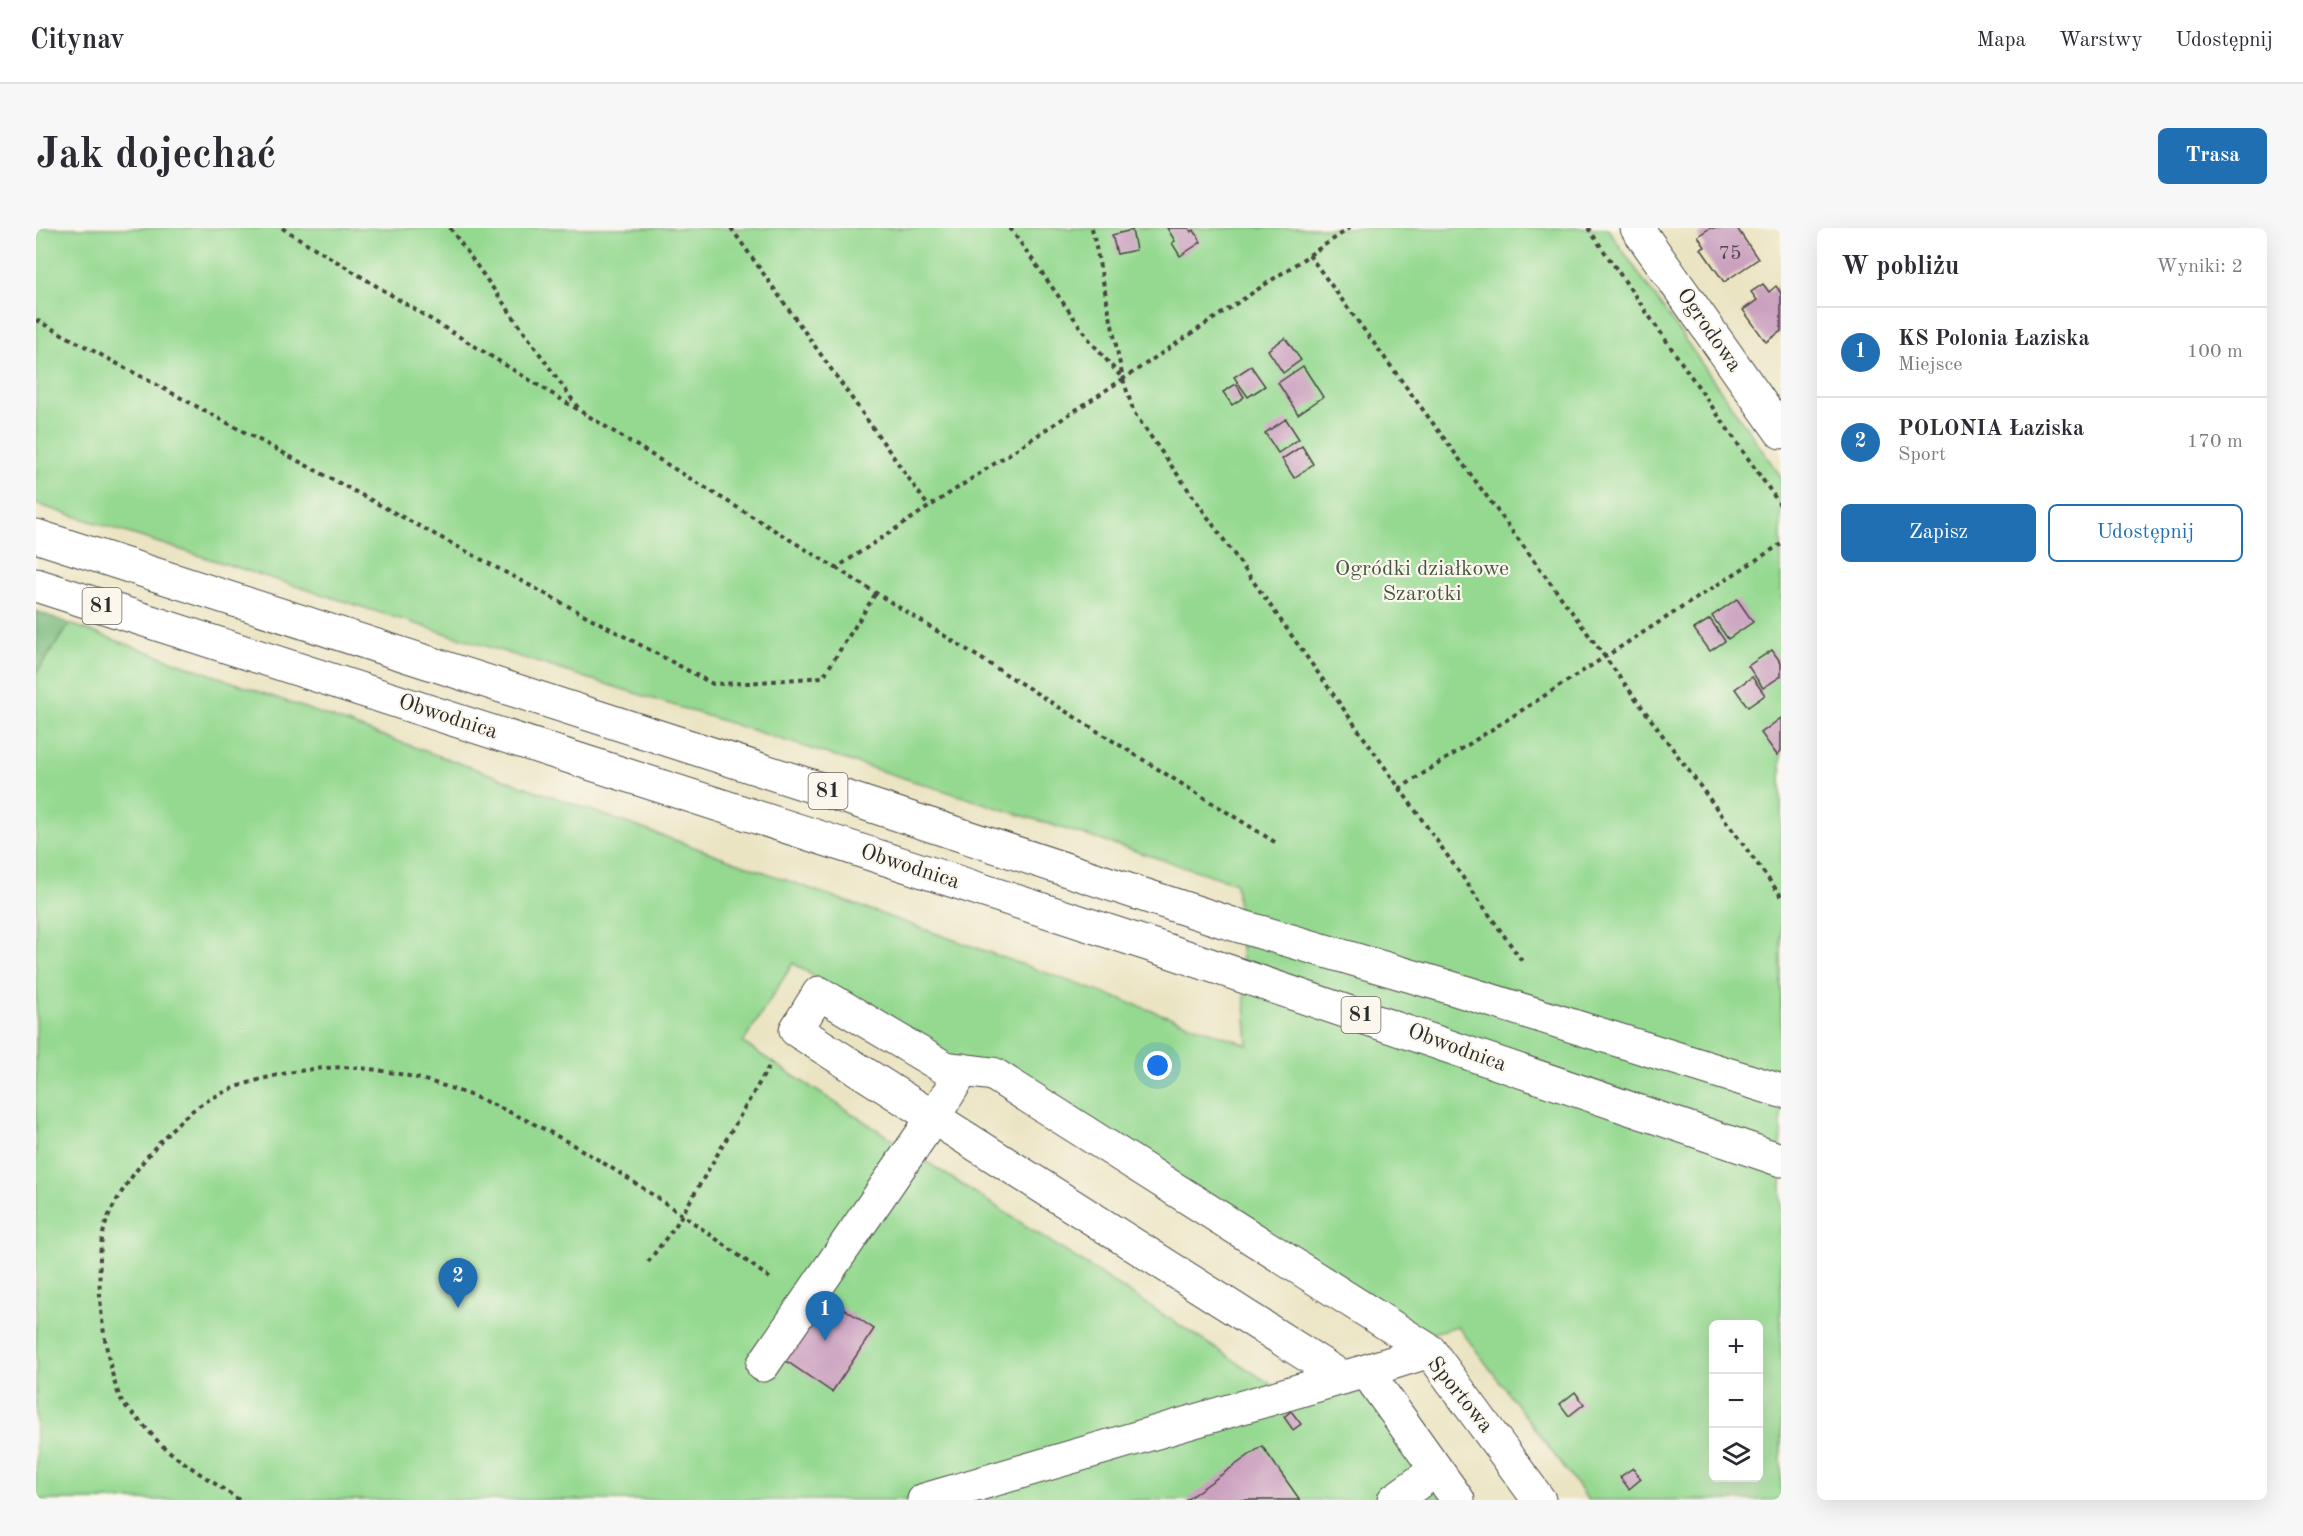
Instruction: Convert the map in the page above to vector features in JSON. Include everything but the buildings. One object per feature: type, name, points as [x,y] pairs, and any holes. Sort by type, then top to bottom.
[{"type":"main road","name":"Ogrodowa","points":[[1636,228],[1781,432]]},
{"type":"main road","name":"Obwodnica","points":[[36,536],[1226,922],[1442,985],[1781,1091]]},
{"type":"main road","name":"Obwodnica","points":[[36,585],[1387,1023],[1555,1084],[1781,1160]]},
{"type":"main road","points":[[1430,1351],[993,1074],[945,1068],[819,993],[796,1030],[933,1118],[1354,1374],[1436,1470],[1458,1500]]},
{"type":"main road","points":[[763,1365],[933,1118],[963,1070]]},
{"type":"main road","name":"Sportowa","points":[[924,1500],[1430,1351],[1539,1500]]},
{"type":"main road","points":[[1394,1500],[1436,1470]]},
{"type":"path","points":[[282,228],[836,568],[1278,844]]},
{"type":"path","points":[[450,228],[582,412]]},
{"type":"path","points":[[731,228],[929,507]]},
{"type":"path","points":[[1010,228],[1091,342],[1123,379]]},
{"type":"path","points":[[1092,228],[1123,379],[1134,413],[1522,961]]},
{"type":"path","points":[[836,568],[1350,228]]},
{"type":"path","points":[[1588,228],[1781,506]]},
{"type":"path","points":[[1309,255],[1781,896]]},
{"type":"path","points":[[36,320],[713,684],[747,684],[823,677],[876,593]]},
{"type":"path","points":[[1399,789],[1781,544]]},
{"type":"path","points":[[648,1262],[683,1214],[771,1063]]},
{"type":"path","points":[[239,1500],[165,1448],[123,1402],[108,1356],[102,1315],[99,1270],[105,1226],[131,1175],[172,1130],[205,1101],[254,1081],[304,1070],[358,1068],[420,1078],[469,1095],[523,1119],[591,1156],[683,1214],[771,1279]]},
{"type":"green space","name":"Ogródki działkowe Szarotki","points":[[36,228],[1607,228],[1781,477],[1781,1500],[1588,1500],[1458,1326],[1422,1336],[933,1052],[793,963],[743,1043],[1303,1405],[1360,1383],[1445,1500],[36,1500],[36,673],[70,624],[1248,1045],[1236,883],[36,504]]},
{"type":"green space","points":[[36,611],[70,624],[36,673]]},
{"type":"place","name":"POLONIA Łaziska","points":[[458,1308]]},
{"type":"place","name":"KS Polonia Łaziska","points":[[825,1341]]}]
